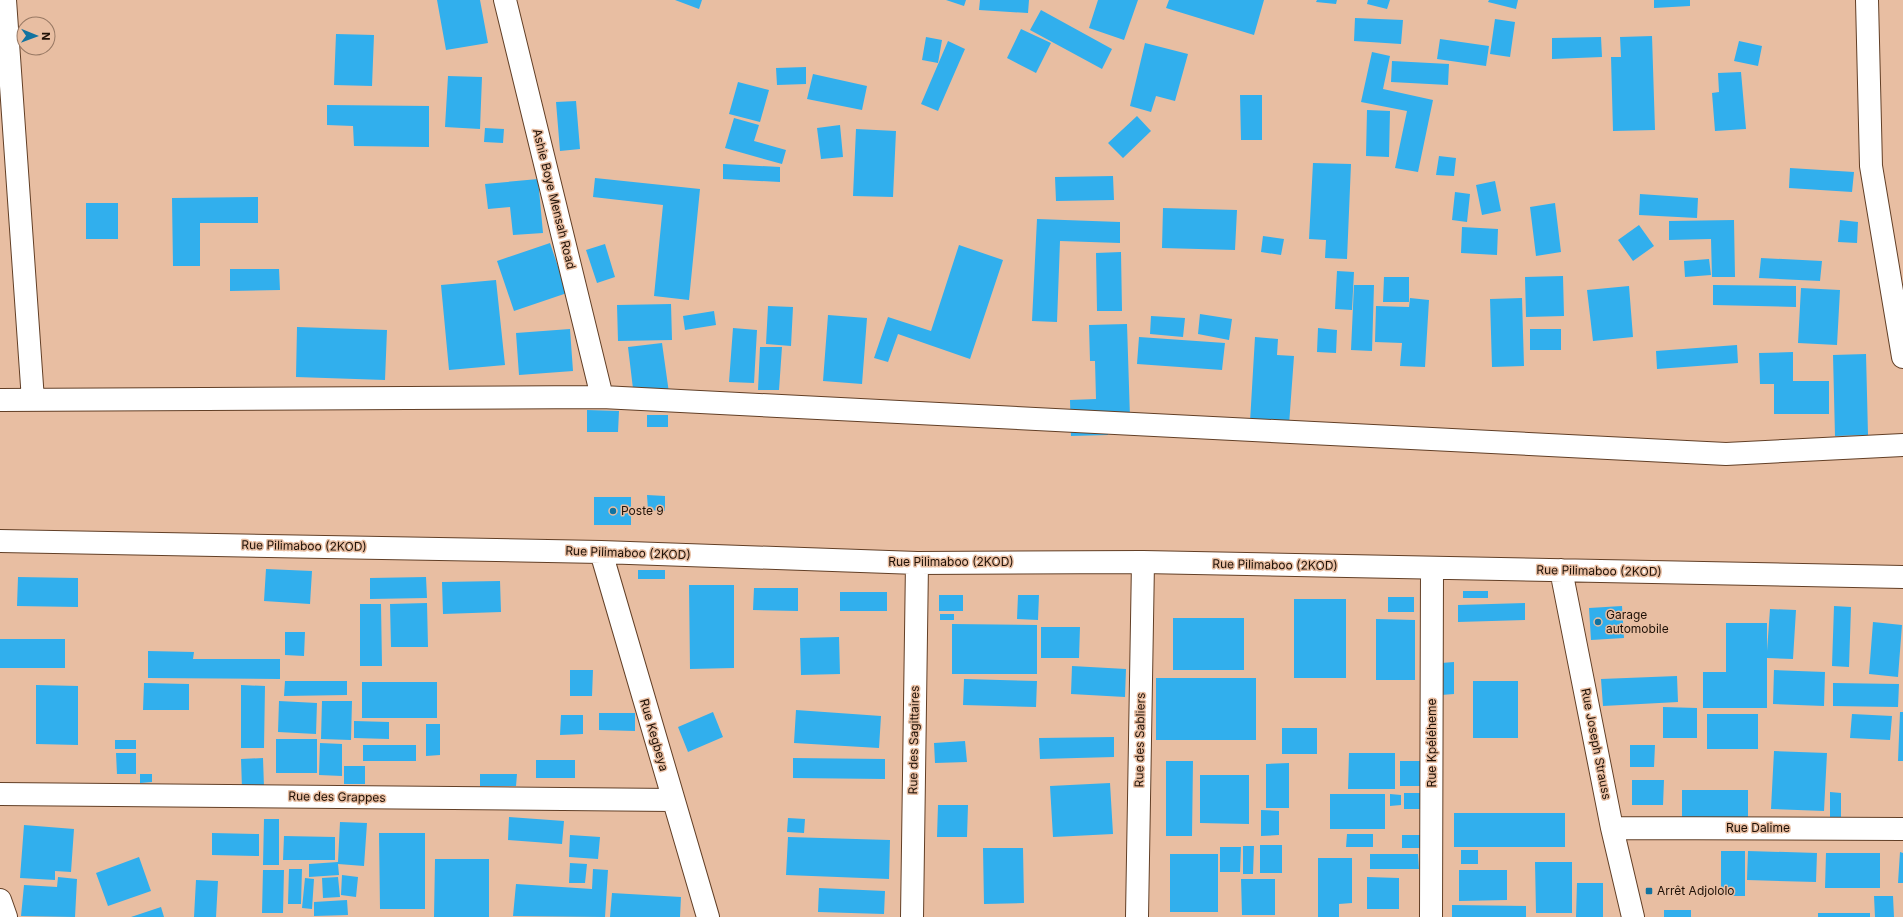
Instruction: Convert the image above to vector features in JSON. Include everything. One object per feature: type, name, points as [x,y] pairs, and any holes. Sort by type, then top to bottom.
[{"type":"street","points":[[5,0],[34,400]]},
{"type":"street","name":"Ashie Boye Mensah Road","points":[[505,0],[602,397]]},
{"type":"street","points":[[1867,0],[1871,166],[1903,357]]},
{"type":"street","points":[[0,400],[602,397],[1726,454],[1903,445]]},
{"type":"street","name":"Rue Pilimaboo (2KOD)","points":[[0,541],[601,552],[917,563],[1143,562],[1432,569],[1903,577]]},
{"type":"street","name":"Rue Kegbeya","points":[[601,552],[708,917]]},
{"type":"street","name":"Rue des Sabliers","points":[[1137,917],[1143,562]]},
{"type":"street","name":"Rue des Sagittaires","points":[[912,917],[917,563]]},
{"type":"street","name":"Rue Kpéléheme","points":[[1432,569],[1432,917]]},
{"type":"street","name":"Rue Joseph Strauss","points":[[1561,570],[1612,828],[1633,917]]},
{"type":"street","name":"Rue des Grappes","points":[[0,794],[673,800]]},
{"type":"street","name":"Rue Dalime","points":[[1612,828],[1903,829]]},
{"type":"street","points":[[0,900],[6,917]]},
{"type":"building","points":[[437,0],[480,0],[488,43],[446,50]]},
{"type":"building","points":[[675,0],[702,0],[699,9]]},
{"type":"building","points":[[946,0],[966,0],[964,6]]},
{"type":"building","points":[[980,0],[1029,0],[1028,13],[979,10]]},
{"type":"building","points":[[1098,0],[1138,0],[1124,40],[1089,28]]},
{"type":"building","points":[[1169,0],[1264,0],[1254,35],[1166,8]]},
{"type":"building","points":[[1317,0],[1337,0],[1336,4],[1316,2]]},
{"type":"building","points":[[1368,0],[1390,0],[1387,9],[1367,4]]},
{"type":"building","points":[[1489,0],[1518,0],[1516,9],[1488,2]]},
{"type":"building","points":[[1654,0],[1690,0],[1690,6],[1654,8]]},
{"type":"building","points":[[1041,10],[1112,49],[1102,69],[1030,30]]},
{"type":"building","points":[[1355,18],[1403,20],[1401,44],[1354,41]]},
{"type":"building","points":[[1495,19],[1515,22],[1510,57],[1490,54]]},
{"type":"building","points":[[1021,29],[1051,43],[1036,73],[1007,58]]},
{"type":"building","points":[[336,34],[374,35],[372,86],[334,85]]},
{"type":"building","points":[[1652,36],[1655,130],[1613,131],[1611,57],[1621,57],[1620,37]]},
{"type":"building","points":[[926,37],[942,40],[938,63],[922,60]]},
{"type":"building","points":[[1601,37],[1602,57],[1552,59],[1552,38]]},
{"type":"building","points":[[1440,39],[1489,46],[1486,66],[1437,59]]},
{"type":"building","points":[[948,41],[965,49],[938,111],[921,104]]},
{"type":"building","points":[[1739,41],[1762,46],[1758,66],[1734,61]]},
{"type":"building","points":[[1145,43],[1188,54],[1175,101],[1156,96],[1151,112],[1130,106]]},
{"type":"building","points":[[1372,52],[1390,56],[1383,89],[1433,100],[1418,172],[1395,168],[1407,111],[1361,102]]},
{"type":"building","points":[[1392,61],[1449,64],[1448,85],[1391,82]]},
{"type":"building","points":[[806,67],[806,84],[777,85],[776,68]]},
{"type":"building","points":[[1741,72],[1746,129],[1715,131],[1712,93],[1719,92],[1718,73]]},
{"type":"building","points":[[813,74],[867,86],[862,110],[807,99]]},
{"type":"building","points":[[448,76],[482,77],[480,129],[445,127]]},
{"type":"building","points":[[738,82],[769,90],[760,122],[729,114]]},
{"type":"building","points":[[1240,95],[1262,95],[1262,140],[1241,140]]},
{"type":"building","points":[[576,101],[580,149],[560,151],[556,102]]},
{"type":"building","points":[[327,105],[429,106],[429,147],[354,146],[353,126],[327,125]]},
{"type":"building","points":[[1367,110],[1390,111],[1389,157],[1366,156]]},
{"type":"building","points":[[1137,116],[1151,131],[1123,158],[1108,143]]},
{"type":"building","points":[[734,118],[759,125],[754,141],[786,150],[782,164],[725,148]]},
{"type":"building","points":[[840,125],[843,157],[821,159],[817,128]]},
{"type":"building","points":[[485,128],[504,129],[503,143],[484,142]]},
{"type":"building","points":[[856,129],[896,131],[893,197],[853,196]]},
{"type":"building","points":[[1439,156],[1456,158],[1454,176],[1436,175]]},
{"type":"building","points":[[1313,163],[1351,164],[1347,259],[1325,258],[1326,240],[1309,239]]},
{"type":"building","points":[[723,164],[780,167],[780,182],[723,179]]},
{"type":"building","points":[[1790,168],[1854,172],[1852,192],[1789,188]]},
{"type":"building","points":[[1113,176],[1114,200],[1056,201],[1055,177]]},
{"type":"building","points":[[595,178],[700,189],[689,300],[654,296],[663,205],[593,197]]},
{"type":"building","points":[[538,179],[543,233],[513,235],[510,207],[488,209],[485,184]]},
{"type":"building","points":[[1495,181],[1501,211],[1482,215],[1476,185]]},
{"type":"building","points":[[1455,192],[1470,194],[1467,222],[1452,220]]},
{"type":"building","points":[[1640,194],[1698,198],[1697,218],[1639,215]]},
{"type":"building","points":[[258,197],[258,223],[200,223],[200,266],[173,266],[172,198]]},
{"type":"building","points":[[86,203],[118,203],[118,239],[86,239]]},
{"type":"building","points":[[1555,203],[1561,252],[1536,256],[1530,207]]},
{"type":"building","points":[[1163,208],[1237,210],[1235,250],[1162,248]]},
{"type":"building","points":[[1037,219],[1120,222],[1120,243],[1060,241],[1057,322],[1032,321]]},
{"type":"building","points":[[1734,220],[1735,277],[1712,277],[1711,239],[1669,240],[1669,221]]},
{"type":"building","points":[[1840,220],[1858,222],[1857,243],[1838,242]]},
{"type":"building","points":[[1639,225],[1654,246],[1633,261],[1618,240]]},
{"type":"building","points":[[1462,227],[1498,229],[1497,255],[1461,253]]},
{"type":"building","points":[[1263,236],[1284,239],[1281,255],[1261,252]]},
{"type":"building","points":[[550,243],[567,293],[514,311],[497,261]]},
{"type":"building","points":[[605,244],[615,277],[597,283],[586,250]]},
{"type":"building","points":[[959,245],[1003,260],[970,359],[898,334],[888,362],[874,358],[888,317],[931,331]]},
{"type":"building","points":[[1121,252],[1122,311],[1097,311],[1096,253]]},
{"type":"building","points":[[1761,258],[1822,261],[1820,281],[1759,278]]},
{"type":"building","points":[[1709,259],[1711,275],[1685,277],[1684,261]]},
{"type":"building","points":[[230,269],[279,269],[280,290],[230,291]]},
{"type":"building","points":[[1337,271],[1354,272],[1352,310],[1335,309]]},
{"type":"building","points":[[1563,276],[1564,316],[1526,317],[1525,277]]},
{"type":"building","points":[[1384,277],[1409,277],[1409,302],[1383,302]]},
{"type":"building","points":[[496,280],[505,365],[449,370],[441,285]]},
{"type":"building","points":[[1354,285],[1374,285],[1372,351],[1351,350]]},
{"type":"building","points":[[1713,285],[1796,286],[1796,307],[1713,305]]},
{"type":"building","points":[[1629,286],[1633,337],[1593,341],[1587,290]]},
{"type":"building","points":[[1801,288],[1840,290],[1837,345],[1798,343]]},
{"type":"building","points":[[1410,298],[1429,300],[1425,367],[1400,366],[1402,343],[1375,342],[1376,306],[1409,307]]},
{"type":"building","points":[[1522,298],[1524,366],[1492,367],[1490,299]]},
{"type":"building","points":[[671,304],[672,340],[618,341],[617,305]]},
{"type":"building","points":[[768,306],[793,307],[791,346],[766,344]]},
{"type":"building","points":[[714,311],[716,325],[685,330],[683,316]]},
{"type":"building","points":[[1200,314],[1232,319],[1229,340],[1198,334]]},
{"type":"building","points":[[828,315],[867,318],[862,384],[823,381]]},
{"type":"building","points":[[1151,316],[1185,318],[1183,337],[1150,334]]},
{"type":"building","points":[[1127,324],[1130,418],[1107,418],[1108,435],[1071,436],[1070,400],[1096,399],[1095,361],[1090,361],[1089,325]]},
{"type":"building","points":[[297,327],[387,330],[385,380],[296,377]]},
{"type":"building","points":[[733,328],[757,330],[754,383],[729,382]]},
{"type":"building","points":[[1318,328],[1337,330],[1336,353],[1317,352]]},
{"type":"building","points":[[570,329],[573,371],[519,375],[516,333]]},
{"type":"building","points":[[1530,329],[1561,329],[1561,350],[1530,350]]},
{"type":"building","points":[[1139,337],[1225,343],[1222,370],[1137,364]]},
{"type":"building","points":[[1255,337],[1278,339],[1277,355],[1294,356],[1289,425],[1250,422]]},
{"type":"building","points":[[662,343],[669,393],[634,397],[628,347]]},
{"type":"building","points":[[1737,345],[1738,363],[1657,369],[1656,351]]},
{"type":"building","points":[[760,347],[782,347],[779,390],[758,390]]},
{"type":"building","points":[[1793,352],[1793,381],[1829,381],[1829,414],[1774,414],[1774,384],[1760,384],[1759,353]]},
{"type":"building","points":[[1866,354],[1868,435],[1835,436],[1833,355]]},
{"type":"building","points":[[587,410],[619,411],[618,432],[587,432]]},
{"type":"building","points":[[647,415],[668,415],[668,427],[647,427]]},
{"type":"building","points":[[647,495],[665,496],[665,511],[648,510]]},
{"type":"building","name":"Poste 9","points":[[594,497],[631,497],[631,525],[594,525]]},
{"type":"building","points":[[266,569],[312,571],[310,604],[264,601]]},
{"type":"building","points":[[638,570],[665,570],[665,579],[638,579]]},
{"type":"building","points":[[18,577],[78,578],[78,607],[17,606]]},
{"type":"building","points":[[426,577],[427,598],[370,599],[370,578]]},
{"type":"building","points":[[500,581],[501,612],[443,614],[442,582]]},
{"type":"building","points":[[689,585],[734,585],[734,668],[690,669]]},
{"type":"building","points":[[754,588],[798,588],[798,611],[753,610]]},
{"type":"building","points":[[1463,591],[1488,591],[1488,598],[1463,598]]},
{"type":"building","points":[[840,592],[887,592],[887,611],[840,611]]},
{"type":"building","points":[[939,595],[963,595],[963,611],[939,611]]},
{"type":"building","points":[[1018,595],[1039,595],[1038,620],[1017,619]]},
{"type":"building","points":[[1388,597],[1414,597],[1414,612],[1388,612]]},
{"type":"building","points":[[1294,599],[1346,599],[1346,678],[1294,678]]},
{"type":"building","points":[[427,603],[428,647],[391,647],[390,604]]},
{"type":"building","points":[[1525,603],[1525,620],[1458,622],[1458,605]]},
{"type":"building","points":[[360,604],[381,604],[382,666],[360,666]]},
{"type":"building","points":[[1622,606],[1624,638],[1591,640],[1589,608]]},
{"type":"building","points":[[1834,606],[1851,607],[1849,667],[1832,666]]},
{"type":"building","points":[[1770,609],[1796,610],[1793,659],[1767,658],[1767,708],[1703,708],[1703,672],[1726,672],[1726,623],[1767,623],[1767,651]]},
{"type":"building","points":[[940,614],[954,614],[954,620],[940,620]]},
{"type":"building","points":[[1173,618],[1244,618],[1244,670],[1173,670]]},
{"type":"building","points":[[1376,619],[1415,620],[1415,680],[1376,680]]},
{"type":"building","points":[[1873,622],[1902,625],[1898,677],[1869,674]]},
{"type":"building","points":[[952,624],[1037,625],[1037,674],[952,674]]},
{"type":"building","points":[[1041,627],[1080,627],[1079,658],[1041,658]]},
{"type":"building","points":[[285,632],[305,632],[304,656],[285,655]]},
{"type":"building","points":[[839,637],[840,674],[801,675],[800,638]]},
{"type":"building","points":[[0,639],[65,639],[65,668],[0,668]]},
{"type":"building","points":[[148,651],[194,652],[193,659],[280,659],[280,679],[148,678]]},
{"type":"building","points":[[1454,662],[1454,694],[1441,695],[1441,663]]},
{"type":"building","points":[[1072,666],[1126,669],[1125,697],[1071,694]]},
{"type":"building","points":[[570,670],[593,670],[592,696],[570,696]]},
{"type":"building","points":[[1774,670],[1825,672],[1824,706],[1773,704]]},
{"type":"building","points":[[1677,676],[1678,702],[1603,706],[1601,679]]},
{"type":"building","points":[[1156,678],[1256,678],[1256,740],[1156,740]]},
{"type":"building","points":[[964,679],[1037,681],[1036,707],[963,705]]},
{"type":"building","points":[[285,681],[347,681],[347,695],[284,696]]},
{"type":"building","points":[[1473,681],[1518,681],[1518,738],[1473,738]]},
{"type":"building","points":[[362,682],[437,682],[437,718],[362,718]]},
{"type":"building","points":[[144,683],[189,684],[189,710],[143,710]]},
{"type":"building","points":[[1833,683],[1899,684],[1898,707],[1833,706]]},
{"type":"building","points":[[36,685],[78,686],[78,745],[36,744]]},
{"type":"building","points":[[241,685],[265,686],[264,748],[241,748]]},
{"type":"building","points":[[279,701],[317,703],[316,734],[278,732]]},
{"type":"building","points":[[322,701],[352,701],[351,740],[321,739]]},
{"type":"building","points":[[1663,707],[1697,708],[1697,738],[1663,738]]},
{"type":"building","points":[[796,710],[881,716],[879,748],[794,743]]},
{"type":"building","points":[[713,712],[723,737],[688,752],[678,727]]},
{"type":"building","points":[[1900,712],[1903,712],[1903,761],[1898,761]]},
{"type":"building","points":[[599,713],[635,713],[635,731],[599,730]]},
{"type":"building","points":[[1707,714],[1758,714],[1758,749],[1707,749]]},
{"type":"building","points":[[1852,714],[1892,716],[1890,740],[1850,738]]},
{"type":"building","points":[[561,715],[583,715],[583,734],[560,735]]},
{"type":"building","points":[[354,721],[389,722],[389,739],[354,738]]},
{"type":"building","points":[[426,724],[440,724],[440,755],[426,756]]},
{"type":"building","points":[[1282,728],[1317,728],[1317,754],[1282,754]]},
{"type":"building","points":[[1114,737],[1114,757],[1040,759],[1039,738]]},
{"type":"building","points":[[276,739],[317,739],[317,773],[276,773]]},
{"type":"building","points":[[115,740],[136,740],[136,749],[115,749]]},
{"type":"building","points":[[965,741],[967,762],[935,763],[934,743]]},
{"type":"building","points":[[320,743],[342,744],[342,776],[319,775]]},
{"type":"building","points":[[363,745],[416,745],[416,761],[363,761]]},
{"type":"building","points":[[1630,745],[1655,745],[1654,767],[1630,767]]},
{"type":"building","points":[[1774,751],[1827,753],[1824,811],[1771,809]]},
{"type":"building","points":[[116,753],[136,753],[136,774],[117,774]]},
{"type":"building","points":[[1349,753],[1395,753],[1395,789],[1348,789]]},
{"type":"building","points":[[263,758],[264,787],[242,788],[241,759]]},
{"type":"building","points":[[793,758],[885,759],[885,779],[793,778]]},
{"type":"building","points":[[536,760],[575,760],[575,778],[536,778]]},
{"type":"building","points":[[1166,761],[1193,761],[1192,836],[1166,836]]},
{"type":"building","points":[[1400,761],[1424,761],[1424,786],[1400,786]]},
{"type":"building","points":[[1289,763],[1289,808],[1266,808],[1266,764]]},
{"type":"building","points":[[344,766],[365,766],[365,784],[344,784]]},
{"type":"building","points":[[140,774],[152,774],[152,782],[140,783]]},
{"type":"building","points":[[480,774],[517,774],[516,786],[480,786]]},
{"type":"building","points":[[1200,775],[1249,775],[1249,824],[1200,823]]},
{"type":"building","points":[[1632,780],[1664,780],[1663,805],[1632,805]]},
{"type":"building","points":[[1110,783],[1113,834],[1053,837],[1050,786]]},
{"type":"building","points":[[1682,790],[1748,790],[1748,820],[1682,819]]},
{"type":"building","points":[[1830,792],[1841,793],[1841,819],[1830,819]]},
{"type":"building","points":[[1404,793],[1424,793],[1424,809],[1404,809]]},
{"type":"building","points":[[1330,794],[1385,794],[1385,829],[1330,829]]},
{"type":"building","points":[[1390,794],[1401,795],[1401,805],[1390,806]]},
{"type":"building","points":[[938,805],[968,805],[967,837],[937,837]]},
{"type":"building","points":[[1261,810],[1279,811],[1279,835],[1261,836]]},
{"type":"building","points":[[1454,813],[1565,813],[1565,847],[1454,847]]},
{"type":"building","points":[[509,817],[564,821],[562,844],[508,840]]},
{"type":"building","points":[[788,818],[805,819],[804,833],[787,832]]},
{"type":"building","points":[[264,819],[279,819],[279,865],[263,865]]},
{"type":"building","points":[[340,822],[367,823],[364,866],[338,864],[339,875],[309,877],[309,864],[338,862]]},
{"type":"building","points":[[24,825],[74,829],[71,872],[55,871],[55,880],[20,878]]},
{"type":"building","points":[[212,833],[259,834],[259,856],[212,855]]},
{"type":"building","points":[[379,833],[425,833],[425,909],[380,909]]},
{"type":"building","points":[[1347,834],[1373,834],[1373,847],[1346,847]]},
{"type":"building","points":[[570,835],[600,837],[598,859],[569,857]]},
{"type":"building","points":[[1402,835],[1425,835],[1425,848],[1402,848]]},
{"type":"building","points":[[284,836],[335,837],[335,860],[283,860]]},
{"type":"building","points":[[788,837],[890,840],[889,879],[786,875]]},
{"type":"building","points":[[1260,845],[1282,845],[1282,873],[1260,873]]},
{"type":"building","points":[[1243,846],[1254,846],[1253,874],[1243,874]]},
{"type":"building","points":[[1220,847],[1241,847],[1240,872],[1220,872]]},
{"type":"building","points":[[983,848],[1023,848],[1024,903],[984,904]]},
{"type":"building","points":[[1461,850],[1478,850],[1478,864],[1461,864]]},
{"type":"building","points":[[1721,851],[1745,851],[1745,896],[1721,896]]},
{"type":"building","points":[[1748,851],[1817,853],[1816,882],[1747,880]]},
{"type":"building","points":[[1900,852],[1903,853],[1903,883],[1898,883]]},
{"type":"building","points":[[1826,853],[1880,853],[1880,888],[1825,888]]},
{"type":"building","points":[[1170,854],[1218,854],[1218,912],[1170,912]]},
{"type":"building","points":[[1370,854],[1418,854],[1419,869],[1370,869]]},
{"type":"building","points":[[139,857],[151,891],[108,906],[96,873]]},
{"type":"building","points":[[1318,858],[1352,858],[1352,903],[1339,904],[1339,917],[1318,917]]},
{"type":"building","points":[[435,859],[489,859],[489,917],[434,917]]},
{"type":"building","points":[[1535,862],[1572,862],[1572,913],[1536,913]]},
{"type":"building","points":[[570,863],[587,864],[585,883],[569,883]]},
{"type":"building","points":[[289,869],[302,869],[301,904],[288,904]]},
{"type":"building","points":[[593,869],[608,870],[605,917],[513,916],[516,884],[592,889]]},
{"type":"building","points":[[263,870],[284,870],[283,913],[262,913]]},
{"type":"building","points":[[1459,870],[1507,870],[1507,900],[1459,901]]},
{"type":"building","points":[[342,875],[358,877],[356,897],[341,895]]},
{"type":"building","points":[[58,877],[77,879],[75,917],[21,916],[24,885],[57,887]]},
{"type":"building","points":[[338,877],[340,897],[323,898],[322,878]]},
{"type":"building","points":[[1367,877],[1399,878],[1399,909],[1367,909]]},
{"type":"building","points":[[305,878],[314,879],[312,909],[302,908]]},
{"type":"building","points":[[1241,879],[1275,879],[1275,915],[1242,915]]},
{"type":"building","points":[[196,880],[218,881],[216,917],[194,917]]},
{"type":"building","points":[[1577,883],[1603,883],[1603,917],[1576,917]]},
{"type":"building","points":[[819,888],[885,891],[884,914],[818,912]]},
{"type":"building","points":[[612,893],[681,897],[680,917],[610,917]]},
{"type":"building","points":[[1874,896],[1893,896],[1894,917],[1875,917]]},
{"type":"building","points":[[347,900],[348,915],[314,916],[314,902]]},
{"type":"building","points":[[1452,905],[1526,906],[1526,917],[1452,917]]},
{"type":"building","points":[[161,907],[164,917],[131,917]]},
{"type":"building","points":[[1664,910],[1691,910],[1691,917],[1664,917]]},
{"type":"building","points":[[1818,913],[1870,913],[1870,917],[1818,917]]},
{"type":"place","name":"Poste 9","points":[[613,511]]},
{"type":"place","name":"Garage automobile","points":[[1598,622]]},
{"type":"place","name":"Arrêt Adjololo","points":[[1649,891]]}]
